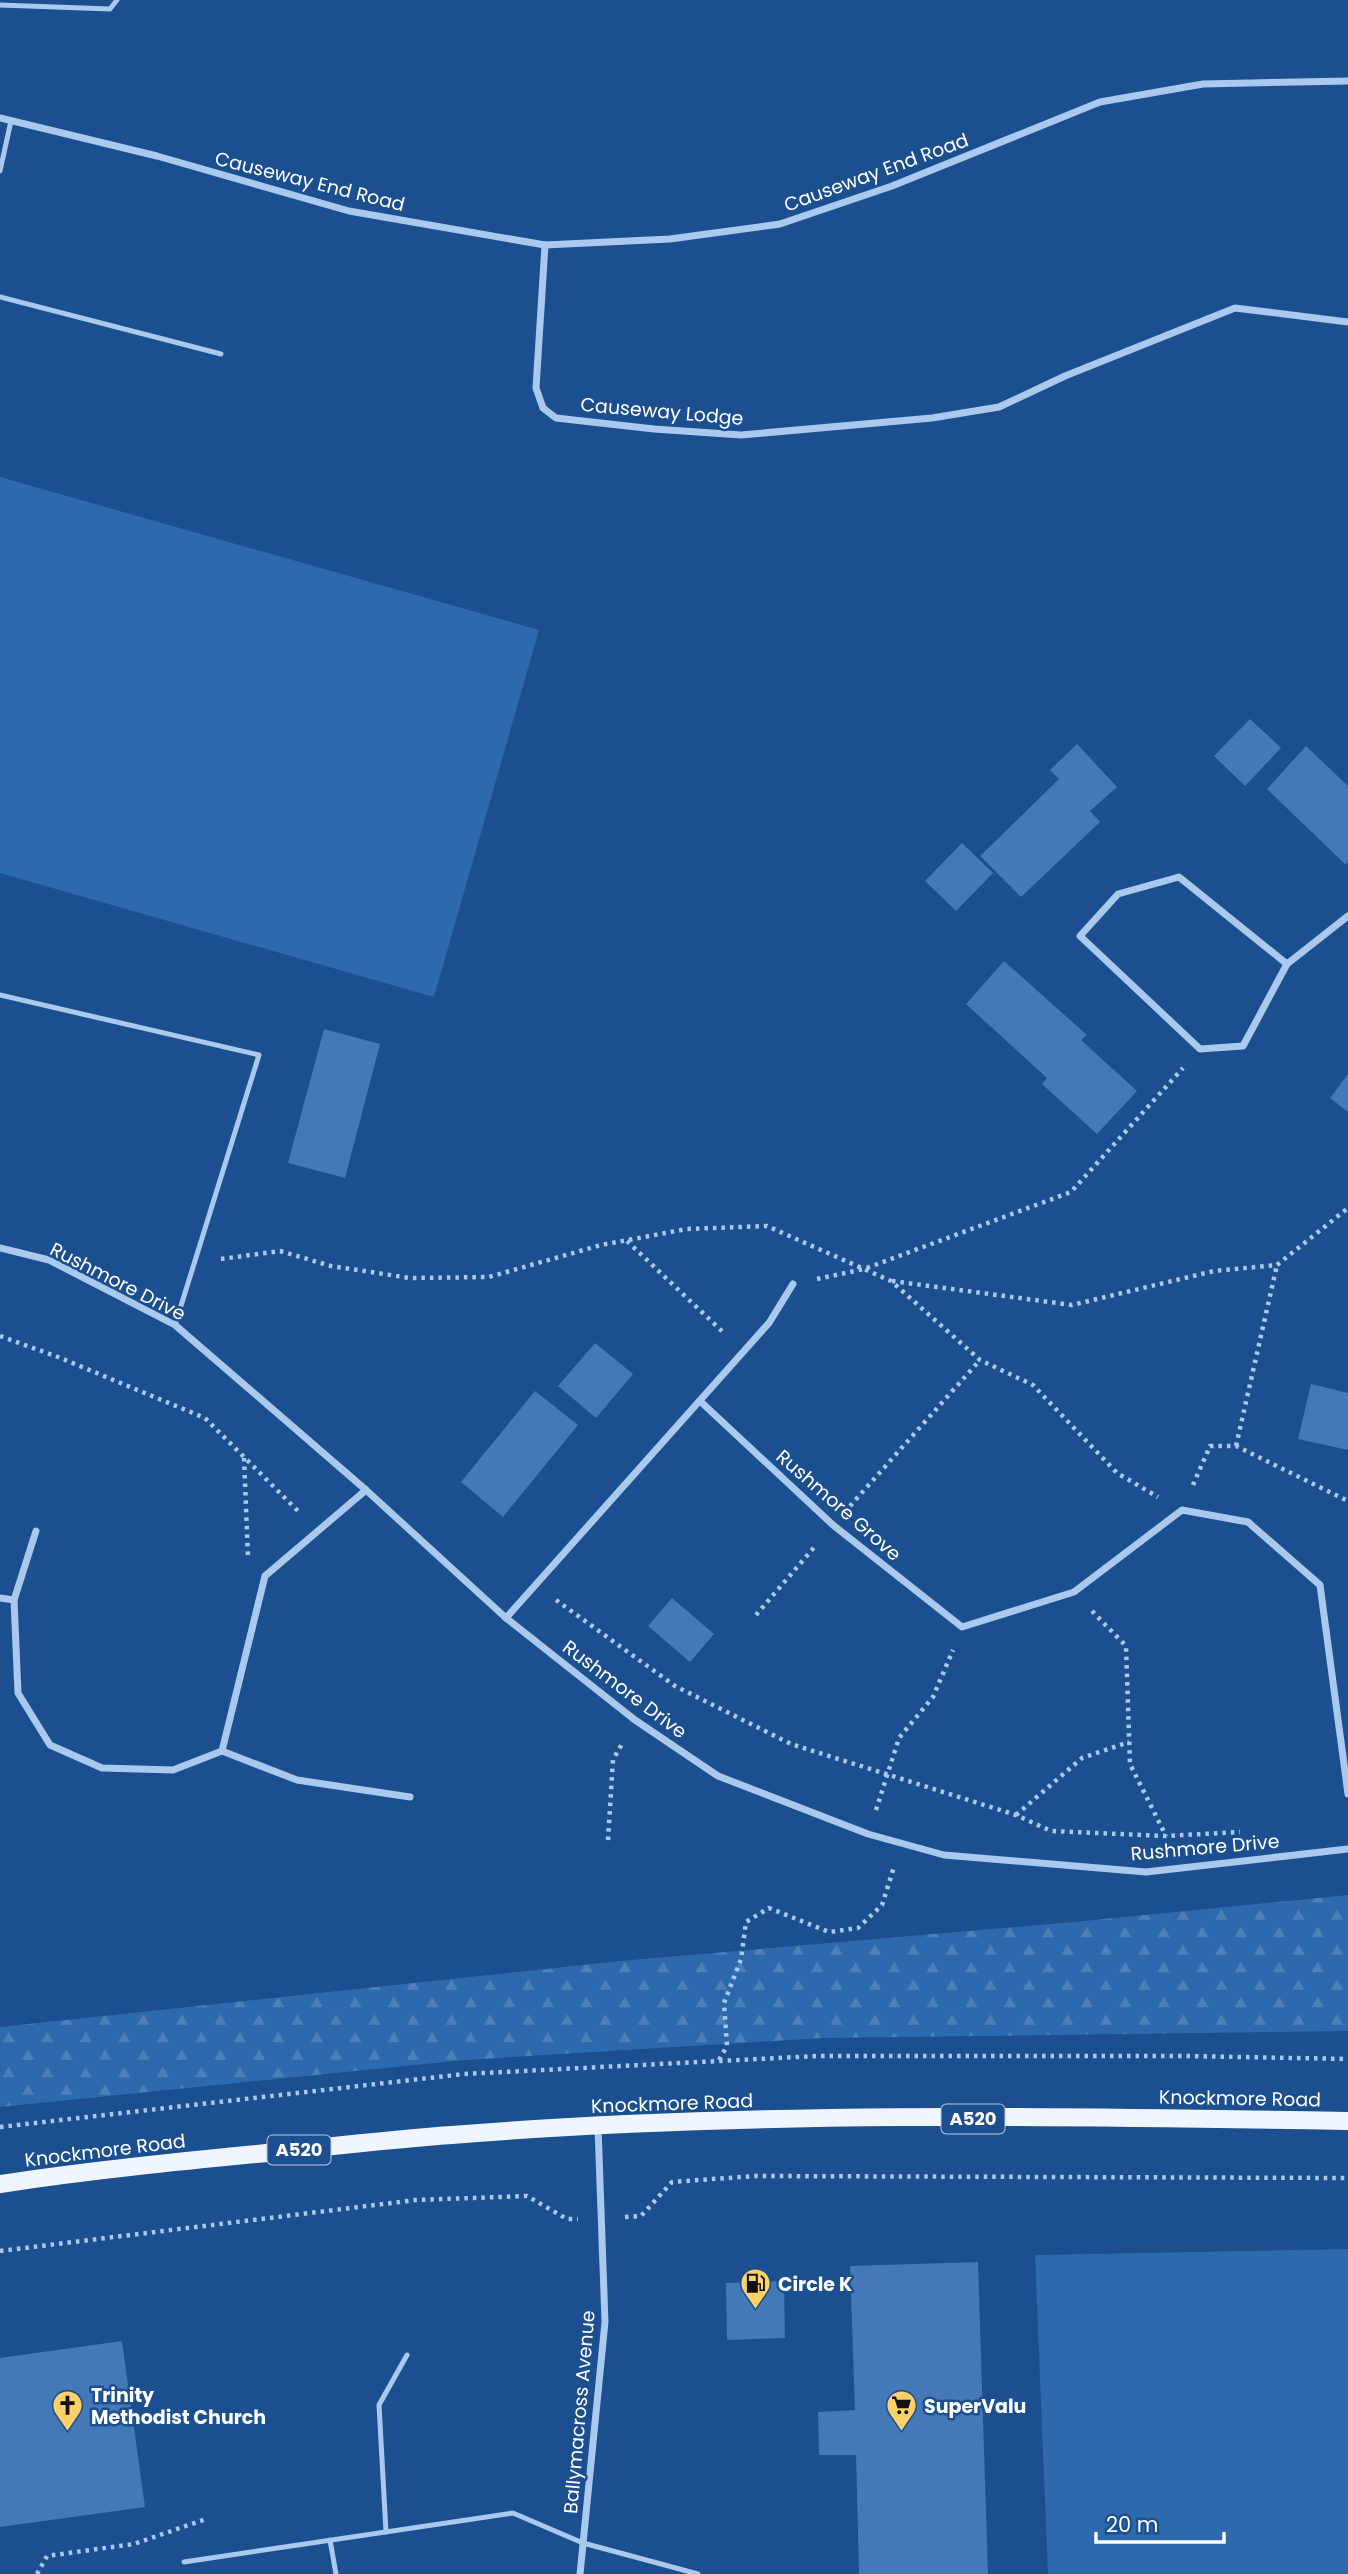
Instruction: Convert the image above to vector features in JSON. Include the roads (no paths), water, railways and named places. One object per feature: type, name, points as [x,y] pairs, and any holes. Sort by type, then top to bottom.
[{"type":"main road","name":"Knockmore Road","points":[[0,2184],[86,2171],[455,2134],[598,2126],[752,2120],[895,2119],[1348,2121]]},
{"type":"street","name":"Causeway End Road","points":[[0,118],[157,156],[349,211],[545,245],[670,239],[780,224],[892,186],[1100,102],[1203,84],[1348,80]]},
{"type":"street","name":"Causeway Lodge","points":[[545,245],[536,388],[543,408],[556,418],[654,429],[741,435],[932,418],[999,407],[1065,376],[1235,309],[1348,322]]},
{"type":"street","points":[[1287,964],[1179,877],[1118,894],[1080,936],[1200,1049],[1243,1046],[1287,964],[1348,916]]},
{"type":"street","name":"Rushmore Drive","points":[[0,1248],[48,1260],[175,1325],[366,1490],[506,1618],[635,1720],[718,1776],[868,1834],[944,1855],[1146,1872],[1348,1849]]},
{"type":"street","points":[[506,1618],[769,1323],[793,1284]]},
{"type":"street","name":"Rushmore Grove","points":[[699,1401],[832,1525],[962,1627],[1074,1592],[1182,1510],[1248,1522],[1320,1585],[1348,1794]]},
{"type":"street","points":[[222,1751],[265,1576],[366,1490]]},
{"type":"street","points":[[36,1531],[14,1600],[18,1693],[50,1745],[102,1768],[173,1770],[222,1751],[297,1780],[410,1797]]},
{"type":"street","points":[[0,1598],[14,1600]]},
{"type":"street","name":"Ballymacross Avenue","points":[[580,2574],[605,2322],[598,2126]]},
{"type":"lane","points":[[0,5],[110,9],[117,0]]},
{"type":"lane","points":[[0,171],[11,121]]},
{"type":"lane","points":[[0,297],[221,354]]},
{"type":"lane","points":[[0,995],[258,1055],[175,1325]]},
{"type":"lane","points":[[386,2532],[379,2405],[407,2355]]},
{"type":"lane","points":[[184,2562],[513,2513],[583,2543],[698,2574]]},
{"type":"lane","points":[[330,2540],[336,2574]]},
{"type":"place","name":"Circle K","points":[[755,2311]]},
{"type":"place","name":"Trinity Methodist Church","points":[[68,2433]]},
{"type":"place","name":"SuperValu","points":[[901,2433]]}]
